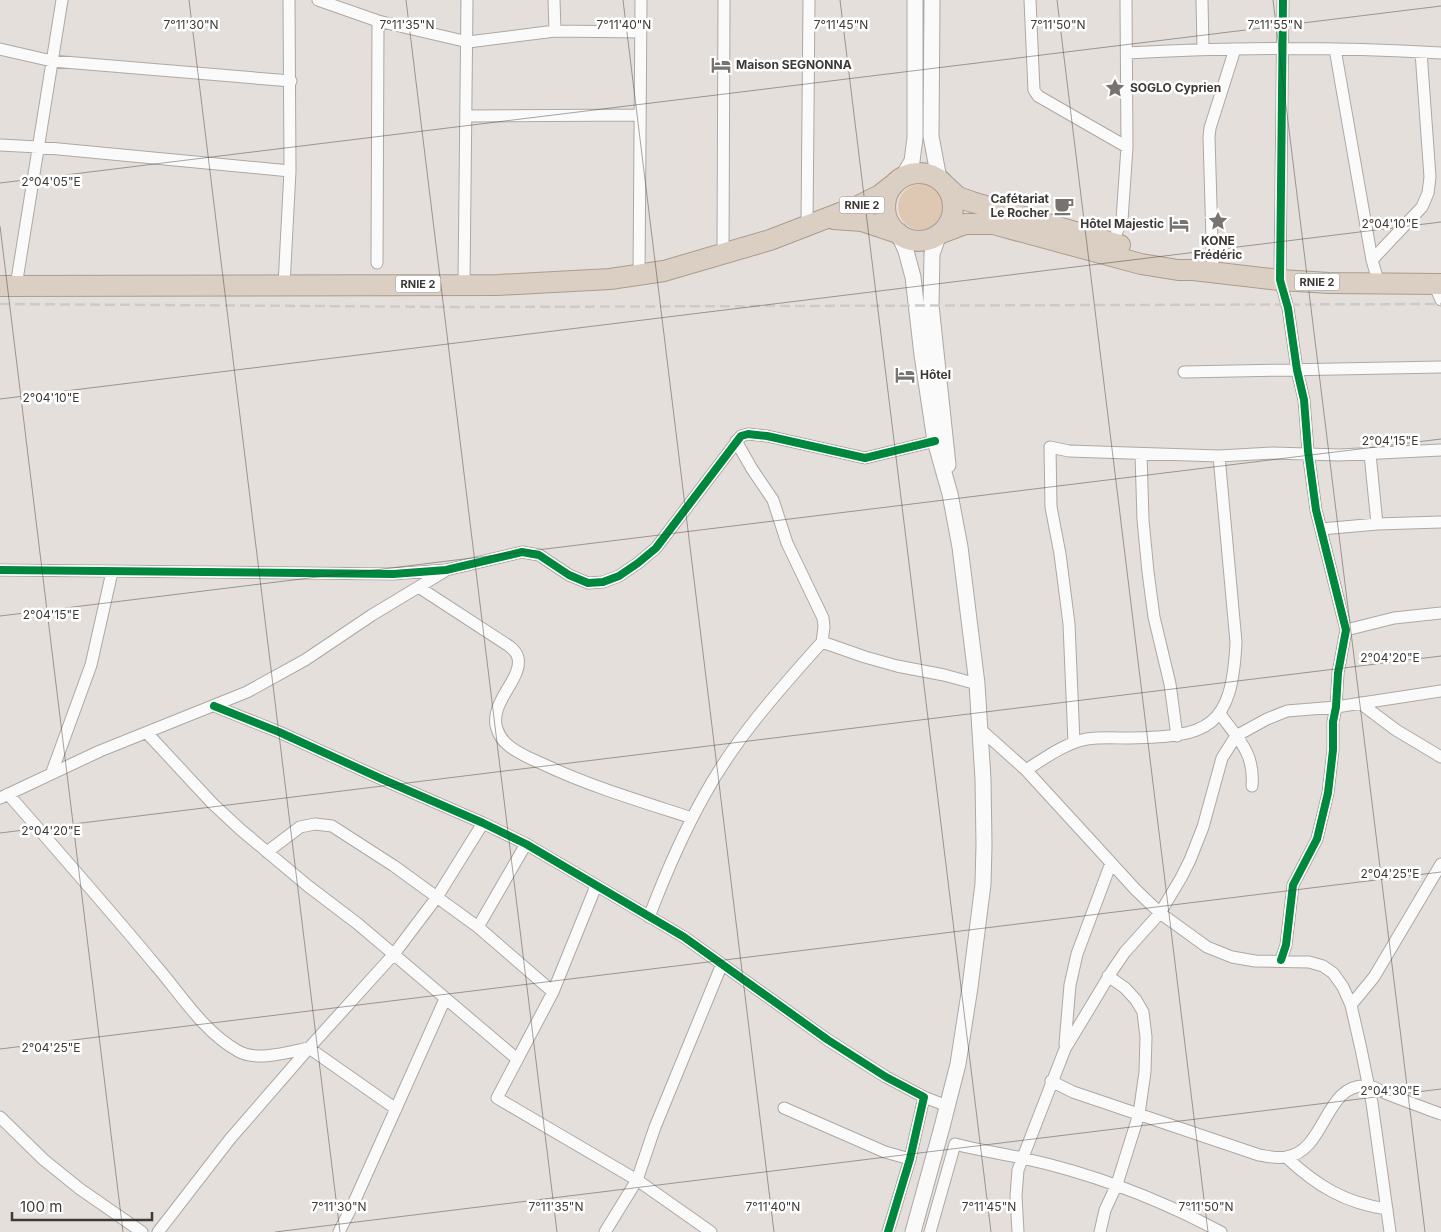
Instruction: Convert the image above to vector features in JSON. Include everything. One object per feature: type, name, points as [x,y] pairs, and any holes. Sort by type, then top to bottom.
[{"type":"highway","points":[[914,173],[921,173],[933,176],[942,182],[952,198],[952,213],[946,227],[940,234],[930,239],[919,241],[908,239],[898,233],[890,224],[886,213],[888,195],[898,181],[914,173]]},
{"type":"highway","name":"RNIE 2","points":[[8,286],[464,285],[579,281],[639,276],[664,271],[770,240],[872,200],[898,181]]},
{"type":"highway","name":"RNIE 2","points":[[942,182],[958,197],[972,202],[1171,261],[1193,270]]},
{"type":"highway","name":"RNIE 2","points":[[827,218],[862,221],[898,233]]},
{"type":"highway","name":"RNIE 2","points":[[940,234],[965,224],[992,224],[1141,264],[1178,270],[1280,280],[1379,284],[1439,289]]},
{"type":"main road","points":[[898,181],[912,161],[915,138],[915,0]]},
{"type":"main road","points":[[932,0],[931,136],[942,182]]},
{"type":"main road","points":[[898,233],[914,277],[922,355],[935,441],[950,494],[960,546],[977,684],[983,779],[984,845],[983,884],[958,1064],[913,1232]]},
{"type":"main road","points":[[940,234],[932,254],[931,305],[947,444],[950,494]]},
{"type":"street","points":[[8,286],[38,147],[62,0]]},
{"type":"street","points":[[284,285],[290,171],[291,81],[289,0]]},
{"type":"street","points":[[318,0],[378,21],[468,42],[555,31],[641,32]]},
{"type":"street","points":[[464,285],[467,0]]},
{"type":"street","points":[[554,0],[555,31]]},
{"type":"street","points":[[639,276],[641,0]]},
{"type":"street","points":[[724,0],[724,253]]},
{"type":"street","points":[[807,225],[808,0]]},
{"type":"street","points":[[1030,0],[1034,90],[1038,96],[1127,147]]},
{"type":"street","points":[[1112,243],[1122,220],[1127,147],[1126,0]]},
{"type":"street","points":[[1202,0],[1203,48]]},
{"type":"street","points":[[1281,960],[1286,945],[1293,885],[1317,839],[1325,810],[1332,773],[1333,722],[1338,674],[1346,630],[1310,476],[1304,400],[1297,370],[1288,308],[1280,280],[1283,0]]},
{"type":"street","points":[[377,263],[378,21]]},
{"type":"street","points":[[1127,53],[1203,48],[1441,52]]},
{"type":"street","points":[[1213,273],[1209,137],[1210,128],[1235,48]]},
{"type":"street","points":[[0,49],[52,61],[291,81]]},
{"type":"street","points":[[1335,49],[1372,260],[1379,284]]},
{"type":"street","points":[[1372,260],[1422,207],[1428,193],[1430,177],[1421,52]]},
{"type":"street","points":[[467,116],[640,115]]},
{"type":"street","points":[[0,145],[290,171]]},
{"type":"street","points":[[1184,372],[1441,367]]},
{"type":"street","points":[[0,570],[393,574],[446,570],[522,552],[539,555],[569,575],[588,583],[603,582],[619,576],[656,548],[741,436],[752,434],[865,458],[935,441]]},
{"type":"street","points":[[649,917],[667,872],[705,794],[757,718],[822,642],[824,627],[822,618],[787,543],[773,500],[752,470],[736,441]]},
{"type":"street","points":[[1074,742],[1069,624],[1060,554],[1051,507],[1050,447],[1069,451],[1219,456],[1273,453],[1309,455],[1370,454],[1441,450]]},
{"type":"street","points":[[1142,454],[1143,520],[1148,572],[1154,617],[1170,684],[1176,736]]},
{"type":"street","points":[[1370,454],[1377,524]]},
{"type":"street","points":[[1026,770],[1074,742],[1088,739],[1176,736],[1205,727],[1220,714],[1226,703],[1232,682],[1236,642],[1219,456]]},
{"type":"street","points":[[1321,529],[1377,524],[1441,522]]},
{"type":"street","points":[[396,1109],[309,1048],[262,1056],[240,1052],[217,1036],[191,1009],[151,960],[4,796],[52,772],[247,692],[305,660],[372,615],[420,588],[446,570]]},
{"type":"street","points":[[52,772],[91,665],[112,572]]},
{"type":"street","points":[[420,588],[516,652],[519,658],[518,668],[495,717],[496,728],[507,744],[523,755],[573,778],[692,818]]},
{"type":"street","points":[[1346,630],[1394,618],[1441,613]]},
{"type":"street","points":[[822,642],[897,666],[944,675],[977,684]]},
{"type":"street","points":[[1018,1232],[1016,1183],[1022,1158],[1065,1048],[1108,976],[1125,952],[1160,912],[1190,860],[1204,823],[1222,758],[1236,736],[1267,719],[1287,711],[1336,707],[1441,692]]},
{"type":"street","points":[[1360,703],[1396,730],[1441,757]]},
{"type":"street","points":[[214,706],[279,732],[384,780],[483,822],[526,844],[684,937],[828,1040],[886,1077],[924,1097],[947,1106]]},
{"type":"street","points":[[1220,714],[1247,752],[1253,774],[1252,786]]},
{"type":"street","points":[[979,728],[1026,770],[1136,890],[1160,912],[1208,947],[1232,957],[1255,961],[1309,962],[1323,966],[1333,973],[1343,987],[1351,1005],[1369,1086],[1390,1232]]},
{"type":"street","points":[[147,733],[212,803],[267,852],[358,924],[517,1059]]},
{"type":"street","points":[[158,1232],[230,1139],[394,954],[437,897],[483,822]]},
{"type":"street","points":[[267,852],[300,827],[315,824],[332,826],[394,866],[478,927],[553,992]]},
{"type":"street","points":[[478,927],[526,844]]},
{"type":"street","points":[[1065,1048],[1070,985],[1077,954],[1111,863]]},
{"type":"street","points":[[1351,1005],[1374,977],[1441,864]]},
{"type":"street","points":[[596,886],[553,992],[496,1098],[637,1180],[711,1232]]},
{"type":"street","points":[[605,1232],[637,1180],[654,1127],[722,964]]},
{"type":"street","points":[[1100,1232],[1105,1210],[1117,1184],[1139,1114],[1145,1072],[1146,1037],[1143,1012],[1136,1000],[1125,988],[1108,976]]},
{"type":"street","points":[[339,1232],[445,999]]},
{"type":"street","points":[[1051,1081],[1072,1092],[1259,1155],[1286,1158],[1308,1146],[1334,1103],[1349,1091],[1369,1086],[1441,1114]]},
{"type":"street","points":[[888,1232],[910,1159],[924,1097]]},
{"type":"street","points":[[784,1108],[885,1152],[910,1159]]},
{"type":"street","points":[[0,1117],[44,1160],[80,1189],[142,1232]]},
{"type":"street","points":[[930,1232],[955,1144],[1022,1158],[1117,1184],[1221,1232]]},
{"type":"street","points":[[1286,1158],[1305,1176],[1349,1201],[1387,1209]]},
{"type":"shaded area","points":[[926,184],[938,190],[943,198],[943,216],[938,224],[930,229],[916,230],[904,224],[899,216],[898,202],[904,190],[912,185]]},
{"type":"railway","points":[[0,304],[463,307],[1441,304]]},
{"type":"cycle path","points":[[1281,960],[1286,945],[1293,885],[1317,839],[1328,793],[1338,673],[1346,630],[1316,510],[1308,451],[1304,400],[1297,370],[1288,308],[1280,280],[1283,0]]},
{"type":"cycle path","points":[[0,570],[393,574],[446,570],[522,552],[539,555],[569,575],[588,583],[603,582],[619,576],[656,548],[741,436],[748,434],[767,436],[865,458],[935,441]]},
{"type":"cycle path","points":[[214,706],[279,732],[526,844],[684,937],[828,1040],[886,1077],[924,1097],[910,1159],[888,1232]]},
{"type":"place","name":"Maison SEGNONNA","points":[[721,65]]},
{"type":"place","name":"SOGLO Cyprien","points":[[1115,88]]},
{"type":"place","name":"Cafétariat Le Rocher","points":[[1064,206]]},
{"type":"place","name":"KONE Frédéric","points":[[1218,221]]},
{"type":"place","name":"Hôtel Majestic","points":[[1179,224]]},
{"type":"place","name":"Hôtel","points":[[905,375]]}]
